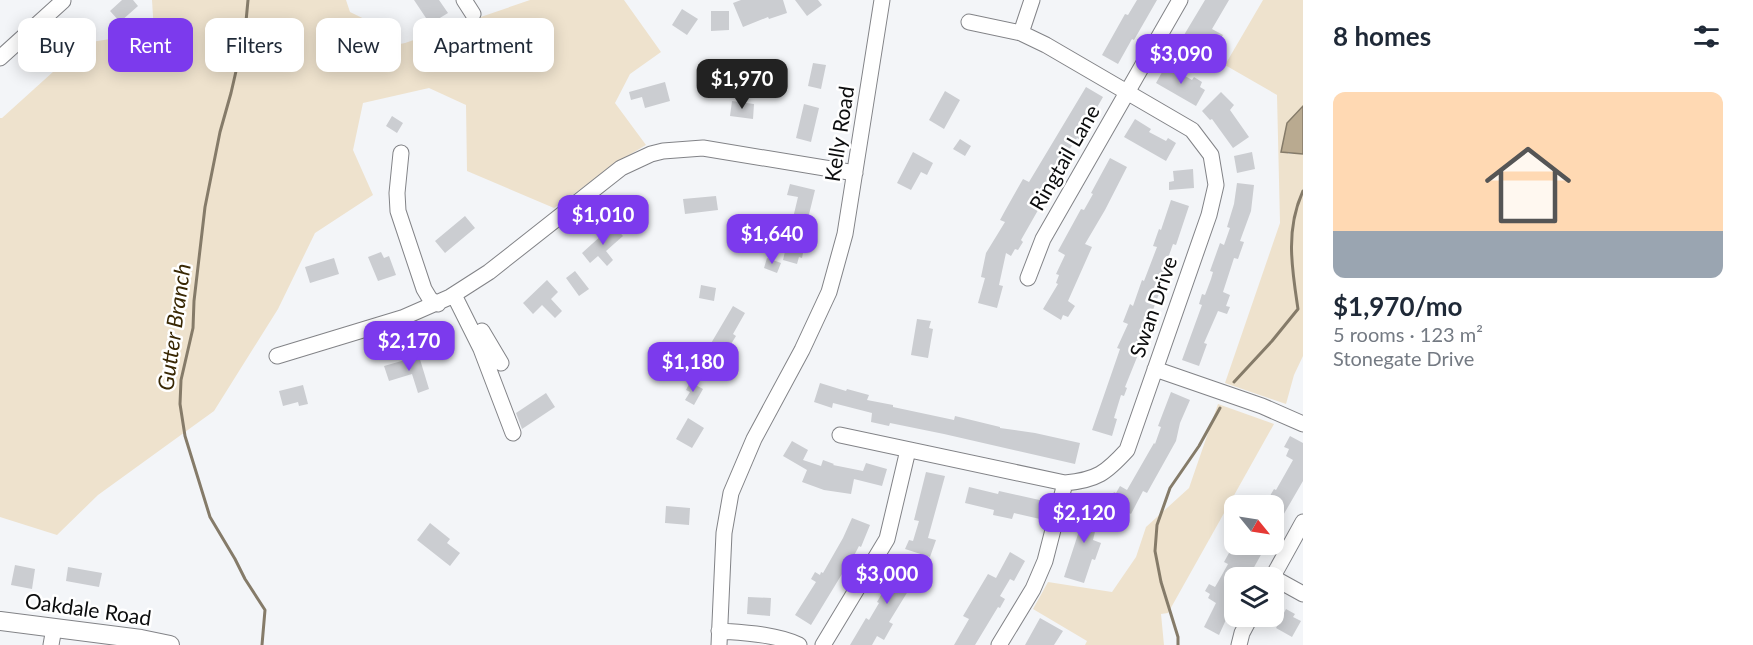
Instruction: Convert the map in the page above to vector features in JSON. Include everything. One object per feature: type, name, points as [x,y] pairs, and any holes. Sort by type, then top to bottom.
[{"type":"main road","name":"Oakdale Road","points":[[0,621],[53,636],[141,639],[170,645]]},
{"type":"street","points":[[464,0],[473,14]]},
{"type":"street","name":"Kelly Road","points":[[719,638],[724,533],[731,493],[754,439],[802,350],[829,292],[845,234],[882,0]]},
{"type":"street","points":[[1021,33],[1032,0]]},
{"type":"street","name":"Ringtail Lane","points":[[1028,278],[1043,238],[1180,0]]},
{"type":"street","points":[[0,58],[63,1]]},
{"type":"street","name":"Swan Drive","points":[[840,435],[1065,483],[1086,481],[1108,470],[1127,450],[1209,214],[1216,185],[1211,154],[1192,130],[1069,57],[1021,33],[969,22]]},
{"type":"street","points":[[277,356],[402,318],[438,304],[489,272],[614,173],[651,154],[703,148],[855,173]]},
{"type":"street","points":[[401,153],[397,193],[398,211],[424,289],[430,299],[438,304]]},
{"type":"street","points":[[456,294],[501,363]]},
{"type":"street","points":[[456,294],[481,349],[513,433]]},
{"type":"street","points":[[1155,369],[1262,406],[1303,424]]},
{"type":"street","points":[[823,645],[887,539],[908,450]]},
{"type":"street","points":[[999,645],[1032,589],[1045,561],[1065,483]]},
{"type":"street","points":[[1278,567],[1303,522]]},
{"type":"street","points":[[1284,583],[1303,594]]},
{"type":"street","points":[[1239,645],[1245,627]]},
{"type":"street","points":[[719,638],[751,634],[789,640],[799,645]]},
{"type":"shaded area","points":[[152,0],[346,0],[350,12],[362,18],[316,18],[316,72],[401,72],[401,44],[413,40],[413,72],[554,72],[554,18],[478,18],[530,0],[624,0],[661,52],[630,74],[615,103],[646,145],[554,208],[467,171],[466,105],[429,88],[363,103],[353,150],[373,195],[315,233],[278,309],[214,411],[98,495],[57,535],[0,517],[0,118],[53,72],[96,72],[96,41],[108,39],[108,72],[193,72],[193,18],[153,18]]},
{"type":"shaded area","points":[[1263,0],[1303,0],[1303,106],[1287,123],[1288,154],[1303,154],[1303,356],[1294,375],[1286,404],[1225,383],[1280,223],[1277,95],[1225,65]]},
{"type":"shaded area","points":[[1303,106],[1303,154],[1281,152],[1287,123]]},
{"type":"shaded area","points":[[1218,404],[1274,424],[1234,495],[1224,495],[1224,513],[1168,613],[1161,614],[1164,645],[1085,645],[1087,641],[1033,609],[1048,582],[1112,592],[1136,557],[1146,527],[1189,488]]},
{"type":"building","points":[[122,0],[133,0],[138,6],[124,18],[116,18],[110,11]]},
{"type":"building","points":[[414,0],[439,0],[448,13],[440,18],[426,18]]},
{"type":"building","points":[[741,0],[783,0],[787,13],[769,19],[768,17],[743,27],[733,3]]},
{"type":"building","points":[[795,0],[818,0],[822,5],[807,16]]},
{"type":"building","points":[[1137,0],[1157,0],[1118,64],[1102,55],[1125,14],[1128,15]]},
{"type":"building","points":[[1205,0],[1229,0],[1212,29],[1223,35],[1219,42],[1214,39],[1208,49],[1184,35]]},
{"type":"building","points":[[682,9],[698,19],[687,35],[672,25]]},
{"type":"building","points":[[711,11],[729,11],[729,30],[711,31]]},
{"type":"building","points":[[813,63],[826,65],[821,89],[808,86]]},
{"type":"building","points":[[1166,65],[1192,80],[1194,77],[1202,82],[1200,87],[1205,90],[1196,106],[1156,83]]},
{"type":"building","points":[[722,67],[725,84],[706,87],[703,70]]},
{"type":"building","points":[[665,82],[670,101],[645,108],[642,97],[631,100],[629,92]]},
{"type":"building","points":[[1086,87],[1103,97],[1079,139],[1077,138],[1067,153],[1070,154],[1021,240],[1023,242],[1011,256],[1006,253],[999,285],[1003,286],[997,308],[978,303],[985,278],[981,277],[986,253],[1005,222],[1000,220],[1023,179],[1029,182]]},
{"type":"building","points":[[945,91],[960,100],[944,129],[929,120]]},
{"type":"building","points":[[1221,92],[1234,105],[1230,110],[1249,137],[1233,148],[1212,119],[1210,120],[1202,111]]},
{"type":"building","points":[[732,101],[754,104],[753,119],[730,116]]},
{"type":"building","points":[[804,104],[819,108],[811,142],[796,138]]},
{"type":"building","points":[[392,116],[403,123],[397,133],[386,126]]},
{"type":"building","points":[[1135,119],[1151,129],[1149,132],[1166,141],[1168,138],[1176,143],[1166,161],[1124,137]]},
{"type":"building","points":[[960,139],[971,146],[965,156],[953,149]]},
{"type":"building","points":[[913,152],[933,163],[927,175],[921,172],[911,190],[897,183]]},
{"type":"building","points":[[1252,152],[1255,169],[1237,173],[1234,156]]},
{"type":"building","points":[[1110,158],[1127,167],[1085,244],[1092,247],[1068,301],[1075,306],[1068,317],[1063,315],[1061,320],[1043,309],[1058,284],[1056,283],[1059,275],[1056,274],[1065,255],[1058,251],[1081,209],[1084,210],[1093,194],[1091,193]]},
{"type":"building","points":[[1193,169],[1194,188],[1169,190],[1169,182],[1174,181],[1173,171]]},
{"type":"building","points":[[1237,183],[1254,185],[1251,211],[1240,241],[1244,242],[1238,259],[1234,258],[1223,292],[1230,295],[1226,306],[1230,307],[1227,314],[1218,311],[1204,343],[1207,344],[1199,366],[1182,360],[1202,305],[1199,304],[1202,294],[1205,295],[1211,279],[1213,272],[1210,271],[1220,243],[1224,245],[1230,228],[1227,227]]},
{"type":"building","points":[[790,184],[815,190],[801,247],[804,248],[802,258],[799,257],[797,264],[783,260],[798,197],[787,195]]},
{"type":"building","points":[[716,196],[718,210],[685,214],[683,199]]},
{"type":"building","points":[[1171,200],[1189,206],[1176,245],[1173,244],[1167,261],[1171,262],[1125,387],[1127,388],[1124,396],[1121,395],[1114,418],[1117,419],[1112,436],[1092,430],[1120,349],[1117,348],[1128,324],[1123,322],[1130,304],[1133,306],[1142,280],[1144,281],[1157,247],[1153,246]]},
{"type":"building","points":[[465,216],[475,228],[445,253],[435,241]]},
{"type":"building","points":[[613,225],[623,236],[606,251],[613,260],[607,266],[598,256],[590,263],[582,253]]},
{"type":"building","points":[[381,252],[384,258],[389,256],[396,275],[378,281],[368,257]]},
{"type":"building","points":[[334,258],[339,274],[310,283],[305,267]]},
{"type":"building","points":[[767,258],[781,263],[777,273],[764,268]]},
{"type":"building","points":[[575,271],[589,289],[579,296],[566,278]]},
{"type":"building","points":[[547,280],[558,292],[551,299],[562,311],[555,318],[542,305],[533,314],[523,303]]},
{"type":"building","points":[[701,285],[716,288],[714,301],[699,298]]},
{"type":"building","points":[[733,306],[745,313],[733,334],[736,336],[725,354],[710,345]]},
{"type":"building","points":[[917,319],[931,321],[929,328],[933,329],[928,358],[911,355]]},
{"type":"building","points":[[419,356],[429,389],[418,393],[412,374],[389,381],[384,366]]},
{"type":"building","points":[[690,382],[703,389],[694,405],[685,400],[690,392],[686,390]]},
{"type":"building","points":[[820,383],[869,395],[867,400],[893,405],[893,407],[954,420],[955,416],[1000,428],[1080,443],[1075,464],[944,434],[890,423],[889,426],[871,422],[872,413],[833,403],[832,408],[814,402]]},
{"type":"building","points":[[303,385],[308,404],[299,406],[298,402],[283,406],[279,391]]},
{"type":"building","points":[[1171,392],[1190,400],[1180,423],[1176,441],[1147,493],[1143,491],[1131,514],[1108,502],[1120,486],[1127,490],[1155,444],[1161,427],[1158,426]]},
{"type":"building","points":[[546,393],[555,407],[522,429],[516,413]]},
{"type":"building","points":[[688,418],[704,428],[692,448],[676,439]]},
{"type":"building","points":[[1290,436],[1303,443],[1303,481],[1284,514],[1284,495],[1270,495],[1274,489],[1276,490],[1293,460],[1286,456],[1289,449],[1284,447]]},
{"type":"building","points":[[792,441],[808,450],[803,460],[821,466],[823,460],[833,465],[863,471],[866,463],[887,469],[882,486],[854,479],[851,494],[824,490],[802,482],[807,470],[783,456]]},
{"type":"building","points":[[926,472],[945,476],[928,538],[936,540],[930,557],[905,549],[909,540],[913,541],[919,521],[914,520]]},
{"type":"building","points":[[969,487],[1044,501],[1040,519],[1014,513],[1012,519],[993,515],[994,510],[965,503]]},
{"type":"building","points":[[1082,503],[1101,507],[1093,540],[1101,543],[1095,560],[1092,559],[1084,583],[1064,577],[1081,525],[1077,525]]},
{"type":"building","points":[[666,506],[690,508],[689,525],[665,523]]},
{"type":"building","points":[[852,518],[870,525],[861,547],[859,546],[844,575],[842,574],[811,625],[795,615],[816,582],[811,579],[815,572],[820,575],[821,572],[823,573]]},
{"type":"building","points":[[430,523],[450,539],[447,543],[460,553],[450,566],[417,540]]},
{"type":"building","points":[[1010,552],[1025,561],[1014,581],[1010,579],[1000,596],[1005,599],[1000,608],[998,607],[975,645],[954,645],[969,619],[963,616],[988,574],[996,578]]},
{"type":"building","points":[[1228,555],[1261,555],[1254,567],[1226,567],[1228,564],[1224,562]]},
{"type":"building","points":[[902,559],[921,570],[889,622],[893,624],[884,640],[877,636],[872,645],[850,645],[866,618],[869,620]]},
{"type":"building","points":[[15,565],[35,569],[32,589],[11,585]]},
{"type":"building","points":[[68,567],[102,573],[99,587],[66,581]]},
{"type":"building","points":[[1224,571],[1224,624],[1219,635],[1204,627],[1216,603],[1208,598],[1210,594],[1205,591],[1209,584],[1215,587]]},
{"type":"building","points":[[748,597],[771,598],[770,616],[747,614]]},
{"type":"building","points":[[1286,609],[1295,614],[1293,617],[1301,621],[1292,637],[1276,628],[1284,627]]},
{"type":"building","points":[[1040,618],[1063,631],[1054,645],[1025,645]]},
{"type":"waterway","name":"Gutter Branch","points":[[248,0],[245,32],[220,132],[205,207],[193,328],[181,380],[180,404],[185,436],[210,517],[265,610],[262,645]]},
{"type":"waterway","points":[[1234,382],[1298,309],[1292,264],[1292,235],[1297,206],[1303,191]]},
{"type":"waterway","points":[[1178,645],[1178,637],[1161,582],[1155,551],[1157,525],[1170,488],[1199,446],[1220,408]]}]
